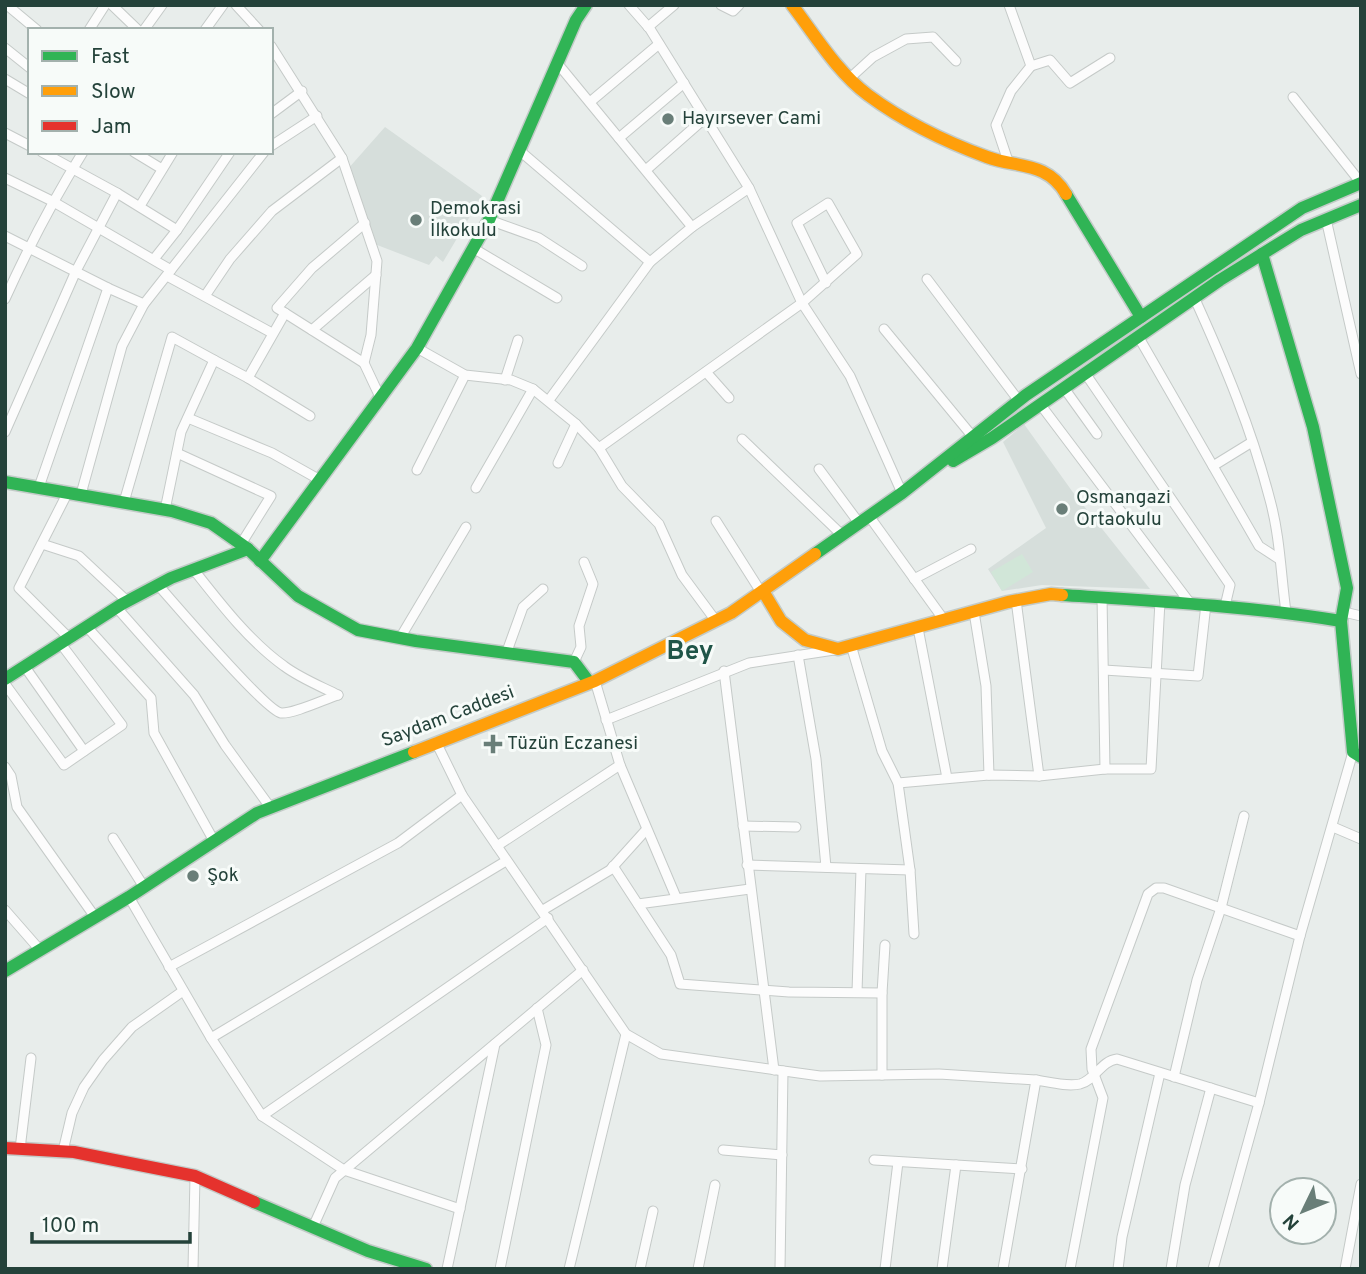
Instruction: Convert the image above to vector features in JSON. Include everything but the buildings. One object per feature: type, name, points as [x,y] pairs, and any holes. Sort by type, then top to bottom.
[{"type":"main road","points":[[260,561],[417,348],[489,219],[576,20],[586,5]]},
{"type":"main road","points":[[792,5],[866,94],[891,110],[989,158],[1032,166],[1061,186],[1141,317]]},
{"type":"main road","points":[[902,493],[1019,401],[1302,208],[1361,183]]},
{"type":"main road","points":[[902,493],[992,438],[1262,254],[1301,230],[1361,205]]},
{"type":"main road","points":[[1262,254],[1313,427],[1347,588],[1342,616],[1357,754]]},
{"type":"main road","points":[[6,483],[124,502],[211,523],[244,547],[298,596],[358,630],[574,662],[592,682]]},
{"type":"main road","name":"Saydam Caddesi","points":[[5,971],[144,887],[257,813],[592,682],[716,621],[902,493]]},
{"type":"main road","points":[[5,681],[122,604],[244,547]]},
{"type":"main road","points":[[762,591],[781,621],[805,640],[844,647],[1016,600],[1051,594],[1342,616]]},
{"type":"main road","points":[[5,1148],[63,1151],[195,1176],[368,1251],[426,1269]]},
{"type":"street","points":[[7,5],[35,28]]},
{"type":"street","points":[[90,28],[105,5]]},
{"type":"street","points":[[112,5],[136,28]]},
{"type":"street","points":[[145,28],[162,5]]},
{"type":"street","points":[[206,28],[223,5]]},
{"type":"street","points":[[236,5],[258,28]]},
{"type":"street","points":[[629,5],[648,27],[749,188],[802,303],[850,376],[902,493]]},
{"type":"street","points":[[648,27],[674,5]]},
{"type":"street","points":[[720,5],[733,11],[739,5]]},
{"type":"street","points":[[1009,5],[1031,66]]},
{"type":"street","points":[[850,78],[873,57],[906,39],[933,37],[956,61]]},
{"type":"street","points":[[590,102],[659,44]]},
{"type":"street","points":[[5,48],[28,66]]},
{"type":"street","points":[[273,49],[342,158],[377,261],[371,335],[364,363]]},
{"type":"street","points":[[1008,161],[996,125],[1011,90],[1031,66],[1050,60],[1070,83],[1110,58]]},
{"type":"street","points":[[558,64],[692,227]]},
{"type":"street","points":[[5,79],[28,91]]},
{"type":"street","points":[[619,138],[684,83]]},
{"type":"street","points":[[273,113],[302,92]]},
{"type":"street","points":[[1293,97],[1361,183]]},
{"type":"street","points":[[273,145],[317,116]]},
{"type":"street","points":[[646,170],[705,118]]},
{"type":"street","points":[[5,133],[28,145]]},
{"type":"street","points":[[520,150],[650,262]]},
{"type":"street","points":[[46,154],[140,206],[177,230]]},
{"type":"street","points":[[5,299],[52,201],[82,154]]},
{"type":"street","points":[[137,154],[162,169]]},
{"type":"street","points":[[140,206],[172,154]]},
{"type":"street","points":[[154,259],[229,154]]},
{"type":"street","points":[[5,681],[64,765],[122,725],[65,641],[19,588],[41,544],[74,493],[122,346],[144,304],[262,154]]},
{"type":"street","points":[[205,296],[230,259],[272,211],[342,158]]},
{"type":"street","points":[[5,178],[52,201],[154,259],[169,273],[205,296],[272,333]]},
{"type":"street","points":[[549,400],[650,262],[692,227],[749,188]]},
{"type":"street","points":[[5,432],[76,271],[117,193]]},
{"type":"street","points":[[599,448],[802,303],[826,283],[857,254],[828,203],[796,223],[826,283]]},
{"type":"street","points":[[489,219],[539,238],[582,266]]},
{"type":"street","points":[[1326,219],[1361,374]]},
{"type":"street","points":[[365,223],[312,268],[277,308],[364,363],[380,397]]},
{"type":"street","points":[[5,236],[144,304]]},
{"type":"street","points":[[473,248],[557,298]]},
{"type":"street","points":[[312,330],[376,275]]},
{"type":"street","points":[[928,279],[1019,401]]},
{"type":"street","points":[[38,487],[108,288]]},
{"type":"street","points":[[1194,298],[1219,351],[1271,502],[1286,612]]},
{"type":"street","points":[[248,378],[285,313]]},
{"type":"street","points":[[884,329],[973,437]]},
{"type":"street","points":[[1138,336],[1259,546],[1279,559]]},
{"type":"street","points":[[124,502],[172,337],[248,378],[310,416]]},
{"type":"street","points":[[505,380],[518,340]]},
{"type":"street","points":[[417,348],[465,375],[505,380],[533,389],[576,424],[599,448],[622,486],[659,524],[682,575],[716,621]]},
{"type":"street","points":[[165,510],[181,432],[214,360]]},
{"type":"street","points":[[706,372],[729,398]]},
{"type":"street","points":[[1085,373],[1230,585],[1225,606]]},
{"type":"street","points":[[417,470],[465,375]]},
{"type":"street","points":[[1064,388],[1097,434]]},
{"type":"street","points":[[475,488],[533,389]]},
{"type":"street","points":[[1040,404],[1190,603]]},
{"type":"street","points":[[188,418],[272,453],[320,480]]},
{"type":"street","points":[[558,463],[576,424]]},
{"type":"street","points":[[742,439],[842,535]]},
{"type":"street","points":[[1213,466],[1252,442]]},
{"type":"street","points":[[177,453],[271,496],[244,547]]},
{"type":"street","points":[[819,469],[914,579],[944,620]]},
{"type":"street","points":[[716,521],[762,591]]},
{"type":"street","points":[[400,638],[466,527]]},
{"type":"street","points":[[41,544],[79,556],[122,604],[194,695],[225,745],[270,807]]},
{"type":"street","points":[[914,579],[971,549]]},
{"type":"street","points":[[574,662],[581,647],[579,626],[593,584],[584,562]]},
{"type":"street","points":[[158,585],[254,691],[277,711],[288,712],[338,695],[286,668],[273,657],[226,611],[194,570]]},
{"type":"street","points":[[506,654],[523,607],[543,589]]},
{"type":"street","points":[[1102,597],[1105,769]]},
{"type":"street","points":[[1016,600],[1039,776]]},
{"type":"street","points":[[898,783],[989,775],[1039,776],[1105,769],[1151,769],[1160,601]]},
{"type":"street","points":[[1104,670],[1198,676],[1206,604]]},
{"type":"street","points":[[974,612],[986,686],[989,775]]},
{"type":"street","points":[[1342,616],[1361,616]]},
{"type":"street","points":[[87,627],[150,698],[154,733],[214,841]]},
{"type":"street","points":[[918,628],[947,778]]},
{"type":"street","points":[[606,720],[749,663],[844,647],[882,751],[898,783],[910,870],[914,934]]},
{"type":"street","points":[[798,655],[816,759],[826,867]]},
{"type":"street","points":[[25,667],[84,751]]},
{"type":"street","points":[[724,671],[750,889],[764,990],[779,1070],[782,1155],[780,1269]]},
{"type":"street","points":[[592,682],[620,765],[676,897]]},
{"type":"street","points":[[436,742],[462,795],[626,1034],[661,1054],[820,1076],[939,1074],[1078,1084],[1113,1059],[1259,1103]]},
{"type":"street","points":[[1213,1269],[1259,1103],[1300,936],[1357,754]]},
{"type":"street","points":[[497,846],[620,765]]},
{"type":"street","points":[[5,767],[11,776],[17,807],[95,917]]},
{"type":"street","points":[[169,967],[398,843],[462,795]]},
{"type":"street","points":[[1174,1077],[1197,980],[1221,908],[1244,816]]},
{"type":"street","points":[[743,826],[796,827]]},
{"type":"street","points":[[1333,827],[1361,839]]},
{"type":"street","points":[[262,1116],[613,866],[646,830]]},
{"type":"street","points":[[113,838],[144,887]]},
{"type":"street","points":[[211,1038],[506,861]]},
{"type":"street","points":[[747,865],[910,870]]},
{"type":"street","points":[[613,866],[671,955],[680,984],[764,990],[882,993]]},
{"type":"street","points":[[857,992],[861,869]]},
{"type":"street","points":[[1070,1269],[1103,1098],[1090,1056],[1092,1042],[1148,894],[1156,888],[1164,888],[1300,936]]},
{"type":"street","points":[[638,904],[750,889]]},
{"type":"street","points":[[128,897],[211,1038],[262,1116],[344,1170],[460,1209]]},
{"type":"street","points":[[5,910],[40,950]]},
{"type":"street","points":[[882,1075],[882,993],[886,945]]},
{"type":"street","points":[[313,1227],[335,1178],[583,970]]},
{"type":"street","points":[[63,1151],[72,1112],[84,1087],[103,1060],[132,1027],[183,990]]},
{"type":"street","points":[[500,1269],[546,1045],[537,1008]]},
{"type":"street","points":[[569,1269],[626,1034]]},
{"type":"street","points":[[447,1269],[495,1044]]},
{"type":"street","points":[[20,1149],[31,1058]]},
{"type":"street","points":[[1118,1269],[1122,1237],[1160,1073]]},
{"type":"street","points":[[1003,1269],[1036,1080]]},
{"type":"street","points":[[1171,1269],[1185,1185],[1212,1088]]},
{"type":"street","points":[[723,1150],[782,1155]]},
{"type":"street","points":[[874,1160],[1022,1169]]},
{"type":"street","points":[[885,1269],[898,1162]]},
{"type":"street","points":[[942,1269],[957,1165]]},
{"type":"street","points":[[193,1269],[195,1176]]},
{"type":"street","points":[[1345,1269],[1361,1184]]},
{"type":"street","points":[[698,1269],[715,1185]]},
{"type":"street","points":[[640,1269],[653,1211]]},
{"type":"shaded area","name":"Demokrasi İlkokulu","points":[[385,127],[482,196],[443,262],[436,256],[429,265],[372,243],[347,170]]},
{"type":"shaded area","name":"Osmangazi Ortaokulu","points":[[1024,424],[1072,491],[1150,589],[1042,585],[1002,591],[988,569],[1046,528],[1003,442]]},
{"type":"green space","points":[[1022,554],[1033,572],[1002,591],[991,572]]},
{"type":"traffic: fast","points":[[260,561],[417,348],[489,220],[576,20],[586,5]]},
{"type":"traffic: fast","points":[[815,554],[902,493],[1026,395],[1302,208],[1361,183]]},
{"type":"traffic: fast","points":[[1066,194],[1141,317]]},
{"type":"traffic: fast","points":[[953,461],[992,438],[1220,280],[1301,230],[1361,205]]},
{"type":"traffic: fast","points":[[1262,254],[1313,427],[1347,588],[1341,621]]},
{"type":"traffic: fast","points":[[5,482],[172,511],[211,523],[248,549],[298,596],[358,630],[416,641],[574,662],[589,682]]},
{"type":"traffic: fast","points":[[5,679],[122,604],[171,578],[248,549]]},
{"type":"traffic: fast","points":[[1062,595],[1236,608],[1341,621],[1353,752],[1361,757]]},
{"type":"traffic: fast","points":[[5,971],[129,897],[257,813],[414,752]]},
{"type":"traffic: fast","points":[[254,1202],[368,1251],[426,1269]]},
{"type":"traffic: slow","points":[[792,5],[846,75],[881,105],[956,145],[987,157],[1040,171],[1058,183],[1066,194]]},
{"type":"traffic: slow","points":[[414,752],[595,681],[731,613],[815,554]]},
{"type":"traffic: slow","points":[[763,591],[781,621],[805,640],[838,649],[1008,602],[1051,594],[1062,595]]},
{"type":"traffic: jam","points":[[5,1148],[74,1152],[195,1176],[254,1202]]},
{"type":"place","name":"Hayırsever Cami","points":[[668,119]]},
{"type":"place","name":"Demokrasi İlkokulu","points":[[416,220]]},
{"type":"place","name":"Osmangazi Ortaokulu","points":[[1062,509]]},
{"type":"place","name":"Tüzün Eczanesi","points":[[493,744]]},
{"type":"place","name":"Şok","points":[[193,876]]},
{"type":"district","name":"Bey","points":[[690,652]]}]
